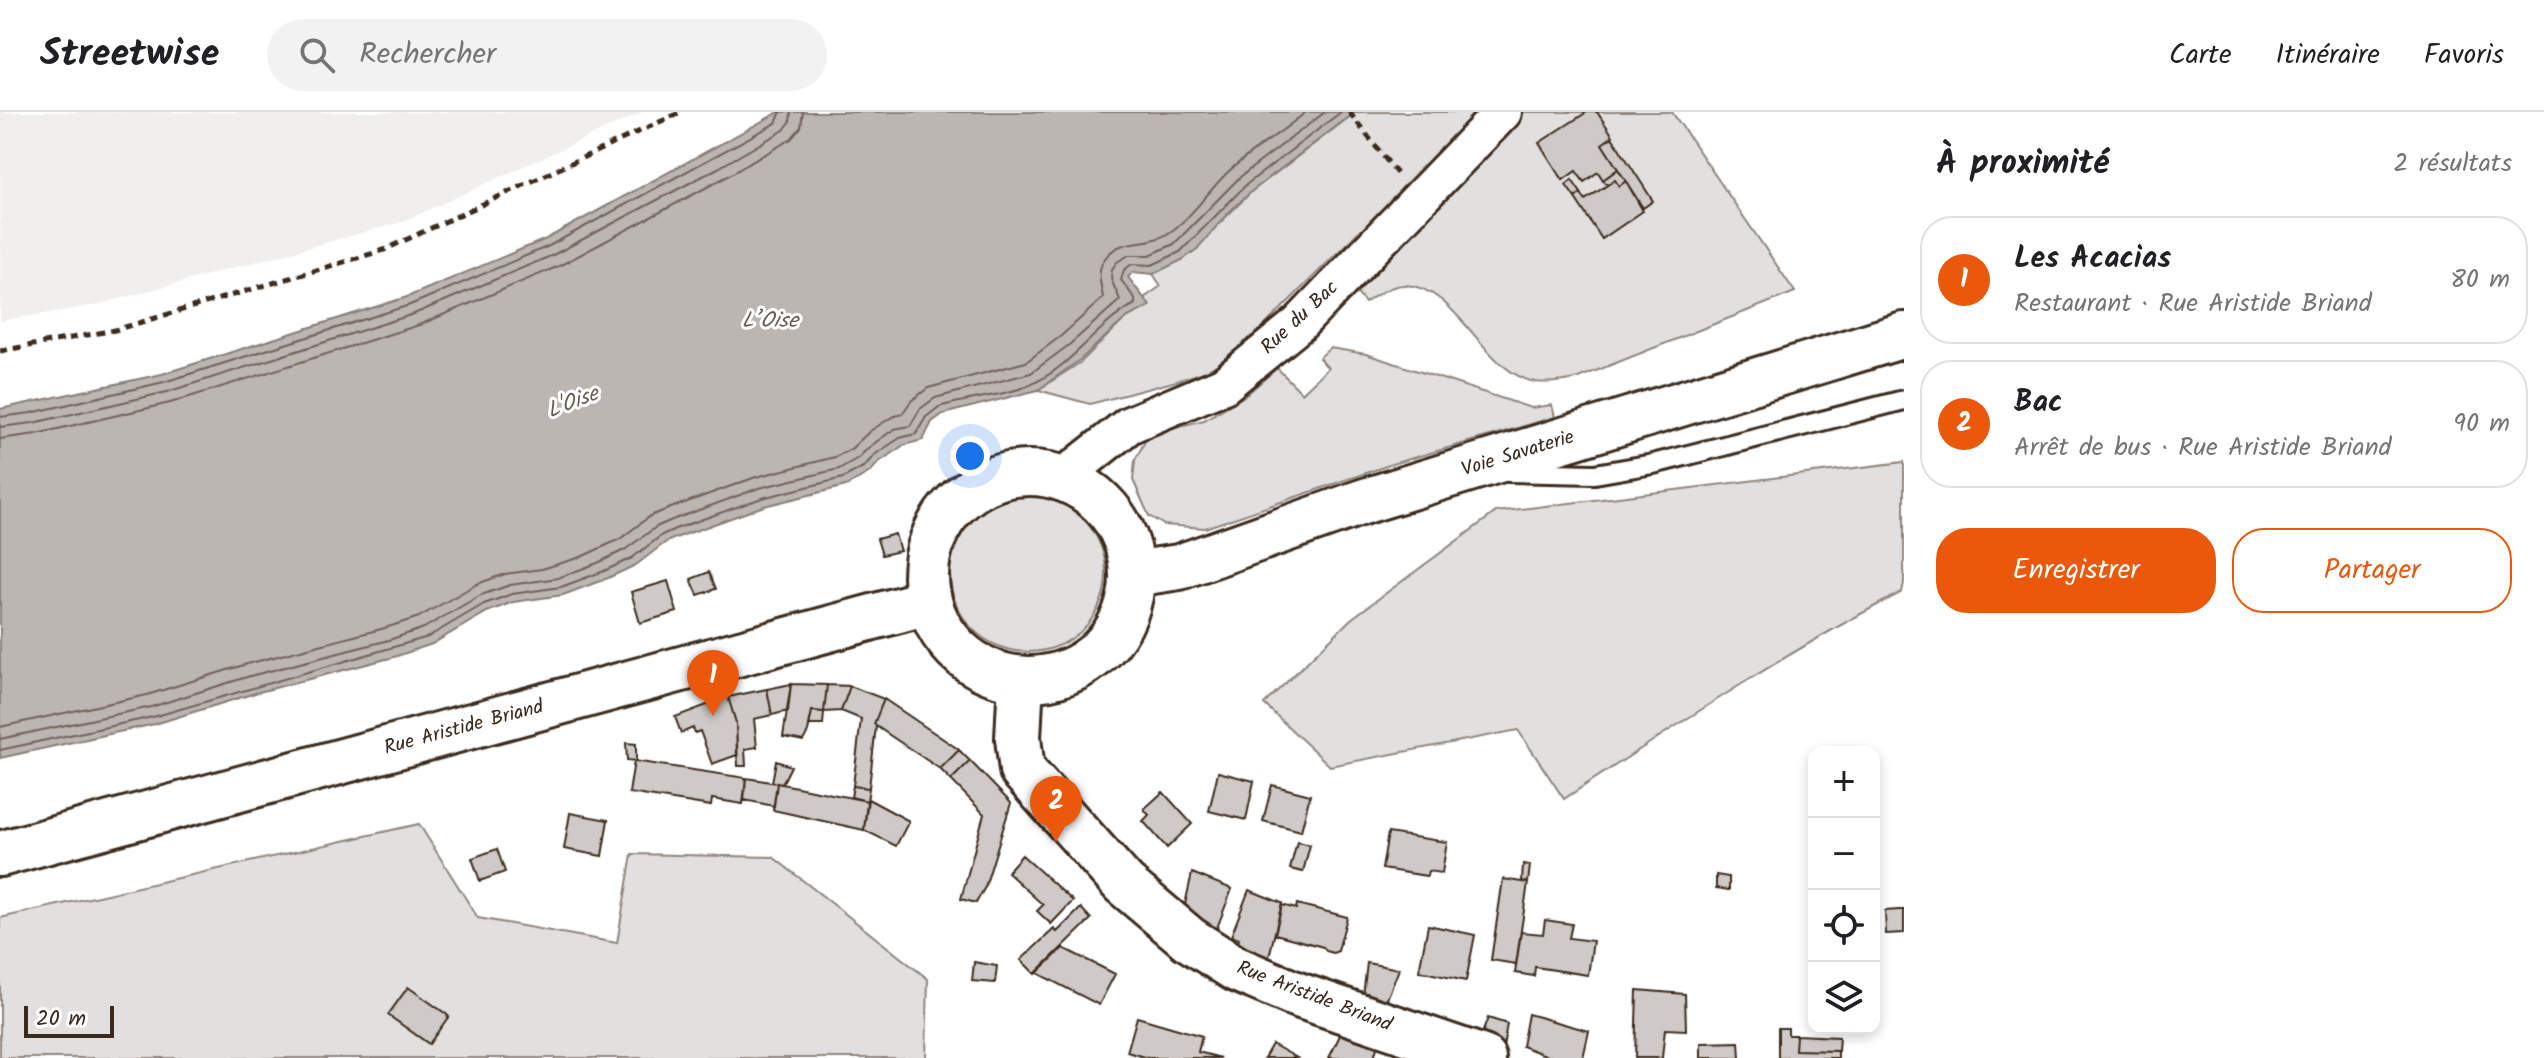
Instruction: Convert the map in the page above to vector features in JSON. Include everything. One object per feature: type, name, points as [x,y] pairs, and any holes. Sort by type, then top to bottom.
[{"type":"main road","name":"Voie Savaterie","points":[[1133,574],[1179,567],[1365,501],[1904,335]]},
{"type":"main road","points":[[1031,472],[1062,478],[1090,492],[1113,515],[1127,543],[1133,574],[1127,609],[1111,639],[1086,662],[1055,676],[1021,679],[990,672],[962,655],[941,631],[928,602],[925,571],[931,540],[947,512],[970,490],[999,476],[1031,472]]},
{"type":"main road","name":"Rue Aristide Briand","points":[[0,854],[928,602]]},
{"type":"main road","name":"Rue Aristide Briand","points":[[1021,679],[1018,738],[1022,770],[1124,884],[1189,939],[1236,969],[1295,994],[1483,1058]]},
{"type":"street","name":"Rue du Bac","points":[[1062,478],[1129,425],[1224,385],[1299,324],[1503,112]]},
{"type":"lane","points":[[1461,472],[1595,474],[1638,467],[1904,400]]},
{"type":"path","points":[[0,351],[115,330],[384,250],[681,112]]},
{"type":"path","points":[[1349,112],[1400,177]]},
{"type":"shaded area","points":[[0,112],[643,112],[402,222],[97,305],[0,321]]},
{"type":"shaded area","points":[[1356,112],[1503,112],[1510,122],[1522,112],[1672,112],[1795,292],[1573,380],[1536,382],[1517,375],[1500,363],[1456,314],[1423,289],[1399,285],[1365,303],[1355,291],[1350,259],[1357,233],[1243,347],[1207,371],[1090,404],[1038,390],[1081,362],[1126,318],[1150,306],[1144,298],[1161,286],[1153,274],[1184,259],[1252,191]]},
{"type":"shaded area","points":[[1330,348],[1366,354],[1531,408],[1552,405],[1555,417],[1392,464],[1205,528],[1164,525],[1149,516],[1133,480],[1135,460],[1146,439],[1204,420],[1246,395],[1277,368],[1302,393],[1328,368],[1319,358]]},
{"type":"shaded area","points":[[1904,462],[1902,592],[1772,665],[1564,799],[1518,730],[1330,766],[1264,704],[1351,619],[1496,512]]},
{"type":"shaded area","points":[[1028,496],[1058,502],[1083,519],[1100,544],[1106,574],[1100,604],[1083,629],[1058,646],[1028,652],[998,646],[973,629],[956,604],[950,574],[956,544],[973,519],[998,502]]},
{"type":"shaded area","points":[[419,824],[478,918],[617,943],[632,854],[773,857],[928,979],[926,1058],[0,1058],[0,918]]},
{"type":"water","name":"L’Oise","points":[[779,112],[1355,112],[1252,191],[1184,259],[1153,274],[1133,272],[1128,277],[1150,306],[1126,318],[1081,359],[1038,390],[943,414],[932,422],[923,440],[904,445],[870,472],[846,486],[764,506],[678,537],[666,542],[636,565],[608,578],[563,595],[513,602],[487,612],[432,644],[394,657],[255,693],[155,724],[0,758],[0,409],[162,374],[407,297],[546,239]]},
{"type":"building","points":[[1587,112],[1597,112],[1613,136],[1602,144],[1618,169],[1603,180],[1598,172],[1584,182],[1576,171],[1563,180],[1539,143]]},
{"type":"building","points":[[1612,137],[1653,201],[1643,208],[1602,144]]},
{"type":"building","points":[[1618,169],[1626,181],[1619,186],[1615,180],[1607,185],[1603,180]]},
{"type":"building","points":[[1572,180],[1581,193],[1575,198],[1566,185]]},
{"type":"building","points":[[1615,180],[1619,186],[1626,181],[1643,211],[1602,239],[1575,198],[1581,193],[1585,200]]},
{"type":"building","points":[[895,534],[900,551],[882,555],[877,539]]},
{"type":"building","points":[[709,572],[716,589],[698,595],[691,579]]},
{"type":"building","points":[[668,581],[677,612],[640,623],[631,592]]},
{"type":"building","points":[[791,684],[827,685],[824,712],[812,711],[803,741],[783,737]]},
{"type":"building","points":[[791,684],[788,711],[772,715],[767,689]]},
{"type":"building","points":[[827,685],[850,686],[841,711],[824,712]]},
{"type":"building","points":[[850,686],[884,699],[874,724],[869,788],[853,786],[861,719],[841,711]]},
{"type":"building","points":[[767,689],[772,715],[754,719],[757,747],[745,749],[746,766],[738,766],[736,723],[728,697]]},
{"type":"building","points":[[728,697],[736,723],[737,755],[712,764],[700,731],[695,733],[693,728],[681,733],[675,717]]},
{"type":"building","points":[[884,699],[959,750],[940,769],[876,726],[874,724]]},
{"type":"building","points":[[812,711],[824,712],[823,725],[809,725]]},
{"type":"building","points":[[626,743],[636,744],[636,761],[627,760]]},
{"type":"building","points":[[959,750],[970,761],[951,780],[940,769]]},
{"type":"building","points":[[634,761],[746,778],[743,804],[712,799],[711,806],[629,793]]},
{"type":"building","points":[[776,761],[791,766],[782,784],[772,782]]},
{"type":"building","points":[[970,761],[1011,803],[985,887],[976,903],[961,899],[984,814],[951,780]]},
{"type":"building","points":[[1218,772],[1254,781],[1246,820],[1209,811]]},
{"type":"building","points":[[746,778],[777,783],[774,806],[744,800]]},
{"type":"building","points":[[777,783],[867,801],[864,830],[773,810]]},
{"type":"building","points":[[1272,785],[1310,795],[1301,831],[1263,821]]},
{"type":"building","points":[[853,786],[869,788],[867,801],[851,797]]},
{"type":"building","points":[[1163,792],[1192,824],[1167,848],[1143,821],[1149,815],[1144,809]]},
{"type":"building","points":[[868,799],[909,821],[896,846],[864,830]]},
{"type":"building","points":[[570,813],[608,820],[602,856],[564,849]]},
{"type":"building","points":[[1388,833],[1447,842],[1442,873],[1428,871],[1427,876],[1382,869]]},
{"type":"building","points":[[1297,842],[1310,845],[1303,872],[1290,869]]},
{"type":"building","points":[[497,849],[505,872],[480,881],[472,858]]},
{"type":"building","points":[[1022,855],[1073,901],[1051,924],[1037,911],[1043,905],[1007,872]]},
{"type":"building","points":[[1523,864],[1530,865],[1528,883],[1522,881]]},
{"type":"building","points":[[1192,873],[1232,889],[1215,933],[1184,909]]},
{"type":"building","points":[[1716,875],[1729,877],[1729,890],[1716,888]]},
{"type":"building","points":[[1503,879],[1528,883],[1516,964],[1491,960]]},
{"type":"building","points":[[1249,890],[1282,903],[1268,961],[1236,949],[1239,939],[1231,936]]},
{"type":"building","points":[[1297,904],[1347,917],[1338,951],[1333,953],[1323,947],[1275,934],[1282,905],[1296,909]]},
{"type":"building","points":[[1081,908],[1091,919],[1035,974],[1021,960],[1054,929],[1057,932]]},
{"type":"building","points":[[1904,910],[1904,933],[1886,934],[1885,911]]},
{"type":"building","points":[[1545,920],[1572,924],[1569,938],[1593,941],[1588,975],[1535,967],[1534,976],[1515,973],[1521,932],[1543,934]]},
{"type":"building","points":[[1428,925],[1475,935],[1466,981],[1419,971]]},
{"type":"building","points":[[1063,948],[1115,974],[1099,1005],[1037,973]]},
{"type":"building","points":[[974,962],[997,966],[995,983],[972,981]]},
{"type":"building","points":[[1367,963],[1399,969],[1385,1004],[1363,996]]},
{"type":"building","points":[[408,987],[449,1016],[429,1044],[388,1015]]},
{"type":"building","points":[[1637,990],[1685,994],[1686,1030],[1665,1029],[1662,1058],[1635,1058]]},
{"type":"building","points":[[1528,1014],[1589,1031],[1583,1058],[1553,1058],[1522,1046]]},
{"type":"building","points":[[1137,1017],[1202,1036],[1198,1052],[1221,1058],[1148,1058],[1127,1052]]},
{"type":"building","points":[[1488,1018],[1507,1024],[1503,1047],[1480,1039]]},
{"type":"building","points":[[1778,1028],[1788,1028],[1788,1035],[1796,1035],[1795,1050],[1838,1051],[1838,1058],[1778,1058]]},
{"type":"building","points":[[1341,1033],[1378,1044],[1374,1058],[1329,1058]]},
{"type":"building","points":[[1796,1035],[1839,1037],[1838,1051],[1795,1050]]},
{"type":"building","points":[[1739,1042],[1740,1058],[1701,1058],[1701,1043]]},
{"type":"building","points":[[1272,1044],[1297,1058],[1264,1058]]},
{"type":"place","name":"Les Acacias","points":[[713,716]]},
{"type":"place","name":"Bac","points":[[1056,842]]},
{"type":"water label","name":"L'Oise","points":[[573,403]]}]
